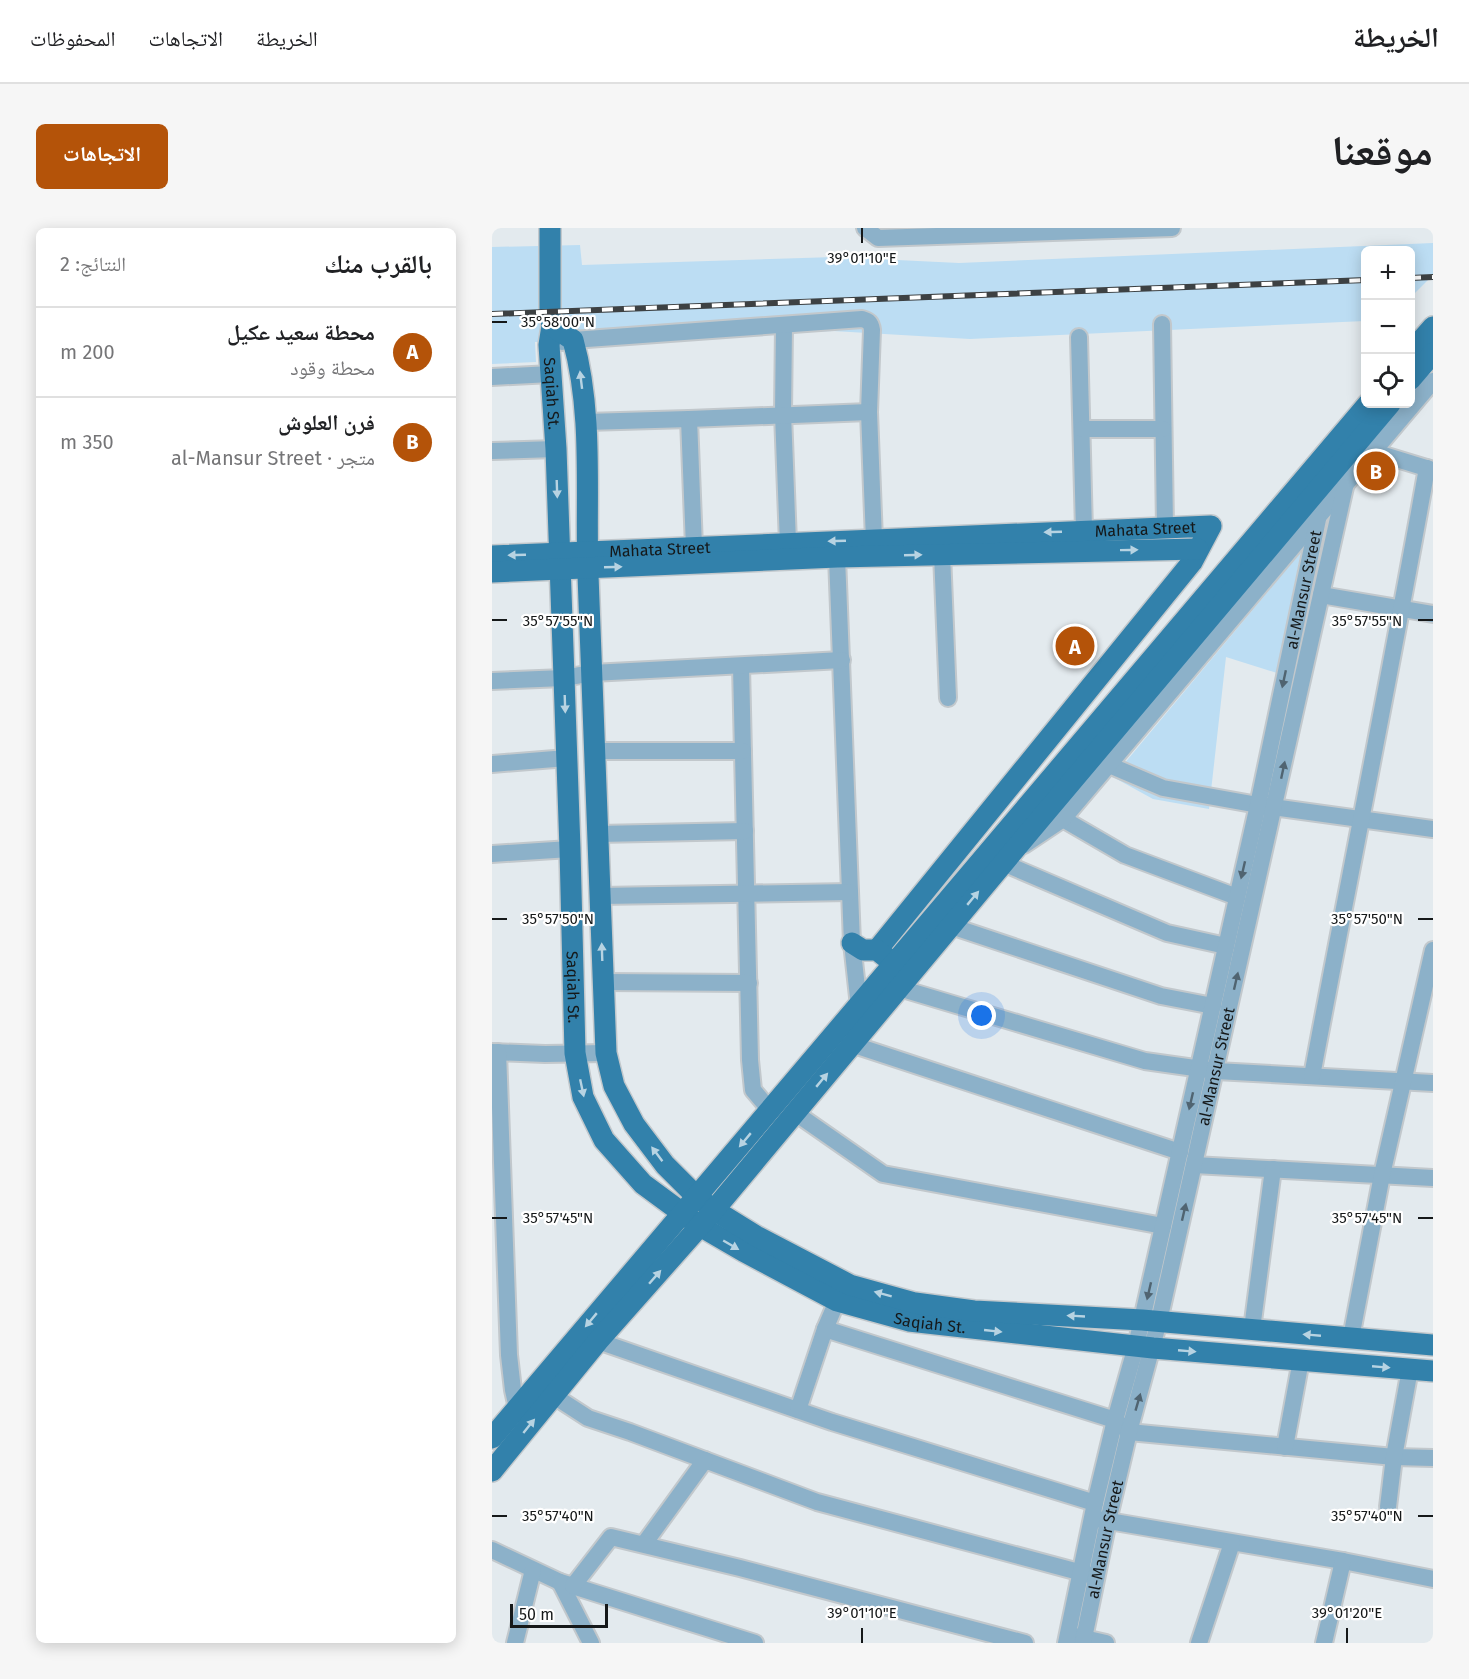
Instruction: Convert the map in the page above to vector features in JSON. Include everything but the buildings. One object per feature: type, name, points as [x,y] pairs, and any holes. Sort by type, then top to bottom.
[{"type":"main road","points":[[550,228],[550,335]]},
{"type":"main road","points":[[1415,347],[1433,327]]},
{"type":"main road","name":"Saqiah St.","points":[[1433,1346],[1151,1320],[974,1311],[915,1303],[850,1285],[756,1236],[697,1197],[665,1165],[633,1124],[614,1086],[606,1053],[587,560],[586,422],[579,364],[573,340],[550,335],[567,758],[575,1053],[583,1097],[604,1140],[643,1184],[700,1226],[837,1301],[909,1322],[1145,1347],[1433,1371]]},
{"type":"main road","points":[[1415,374],[1433,353]]},
{"type":"main road","points":[[492,1471],[598,1341],[714,1210],[951,926],[1006,859],[1034,812],[1365,408]]},
{"type":"main road","points":[[492,1438],[894,964],[1034,812],[1387,408]]},
{"type":"main road","name":"Mahata Street","points":[[492,556],[560,561],[1198,549],[1211,526],[694,547],[587,560]]},
{"type":"main road","points":[[877,950],[1192,562],[1198,549]]},
{"type":"main road","name":"Mahata Street","points":[[492,573],[560,561]]},
{"type":"main road","points":[[852,943],[863,950],[877,950],[894,964]]},
{"type":"street","points":[[865,228],[878,238],[1172,228]]},
{"type":"street","points":[[573,340],[862,319],[868,321],[871,324],[869,412],[874,540]]},
{"type":"street","points":[[1162,324],[1165,528]]},
{"type":"street","points":[[784,325],[783,414],[788,543]]},
{"type":"street","points":[[1079,337],[1084,531]]},
{"type":"street","points":[[492,377],[551,374]]},
{"type":"street","points":[[1006,859],[1063,819],[1433,381]]},
{"type":"street","points":[[586,422],[869,412]]},
{"type":"street","points":[[689,419],[694,547]]},
{"type":"street","points":[[1082,429],[1163,429]]},
{"type":"street","points":[[492,451],[556,449]]},
{"type":"street","points":[[1312,1076],[1360,819],[1430,469],[1374,452]]},
{"type":"street","name":"al-Mansur Street","points":[[1151,1320],[1163,1226],[1237,897],[1266,806],[1321,595],[1345,487]]},
{"type":"street","name":"al-Mansur Street","points":[[1098,1514],[1129,1432],[1151,1320],[1194,1165],[1216,1071],[1318,519]]},
{"type":"street","points":[[942,554],[948,698]]},
{"type":"street","points":[[837,557],[852,943],[859,1006]]},
{"type":"street","points":[[1321,595],[1433,614]]},
{"type":"street","points":[[492,681],[842,660]]},
{"type":"street","points":[[741,666],[750,1060],[753,1090],[770,1110]]},
{"type":"street","points":[[595,751],[743,751]]},
{"type":"street","points":[[492,764],[567,758]]},
{"type":"street","points":[[1109,765],[1162,788],[1266,806],[1433,829]]},
{"type":"street","points":[[1063,819],[1125,855],[1237,897]]},
{"type":"street","points":[[598,834],[745,831]]},
{"type":"street","points":[[492,854],[570,849]]},
{"type":"street","points":[[1006,859],[1167,933],[1226,946]]},
{"type":"street","points":[[600,896],[850,892]]},
{"type":"street","points":[[951,926],[1161,996],[1213,1006]]},
{"type":"street","points":[[1351,1338],[1382,1175],[1433,950]]},
{"type":"street","points":[[603,982],[748,983]]},
{"type":"street","points":[[899,988],[1145,1061],[1216,1071],[1433,1083]]},
{"type":"street","points":[[851,1044],[1180,1152]]},
{"type":"street","points":[[518,1408],[500,1355],[495,1052],[606,1053]]},
{"type":"street","points":[[795,1113],[883,1174],[1163,1226]]},
{"type":"street","points":[[1194,1165],[1433,1178]]},
{"type":"street","points":[[1252,1329],[1273,1169]]},
{"type":"street","points":[[798,1410],[825,1329],[837,1301]]},
{"type":"street","points":[[825,1329],[1115,1420],[1129,1432],[1394,1457],[1433,1458]]},
{"type":"street","points":[[598,1341],[1098,1514],[1232,1543],[1343,1561],[1433,1579]]},
{"type":"street","name":"al-Mansur Street","points":[[1075,1640],[1089,1575],[1115,1420],[1145,1347]]},
{"type":"street","points":[[1285,1447],[1301,1360]]},
{"type":"street","points":[[1388,1507],[1394,1457],[1410,1369]]},
{"type":"street","points":[[554,1396],[588,1418],[817,1502],[1089,1575]]},
{"type":"street","points":[[644,1544],[705,1460]]},
{"type":"street","points":[[567,1584],[611,1537],[841,1594],[1025,1643]]},
{"type":"street","points":[[1199,1643],[1232,1543]]},
{"type":"street","points":[[492,1550],[567,1584],[755,1643]]},
{"type":"street","points":[[1324,1643],[1343,1561]]},
{"type":"street","points":[[515,1643],[533,1570]]},
{"type":"street","points":[[567,1584],[591,1643]]},
{"type":"street","points":[[1075,1640],[1106,1643]]},
{"type":"shaded area","points":[[1433,243],[1433,275],[1415,293],[1415,246],[1362,246]]},
{"type":"shaded area","points":[[580,245],[582,265],[835,257],[959,263],[1361,246],[1361,321],[970,339],[833,331],[535,342],[536,362],[492,364],[492,247]]},
{"type":"shaded area","points":[[1301,552],[1277,673],[1226,657],[1209,809],[1153,799],[1113,777]]},
{"type":"railway","points":[[1415,278],[1433,277]]},
{"type":"railway","points":[[492,314],[1361,280]]},
{"type":"place","name":"فرن العلوش","points":[[1376,471]]},
{"type":"place","name":"محطة سعيد عكيل","points":[[1075,646]]}]
